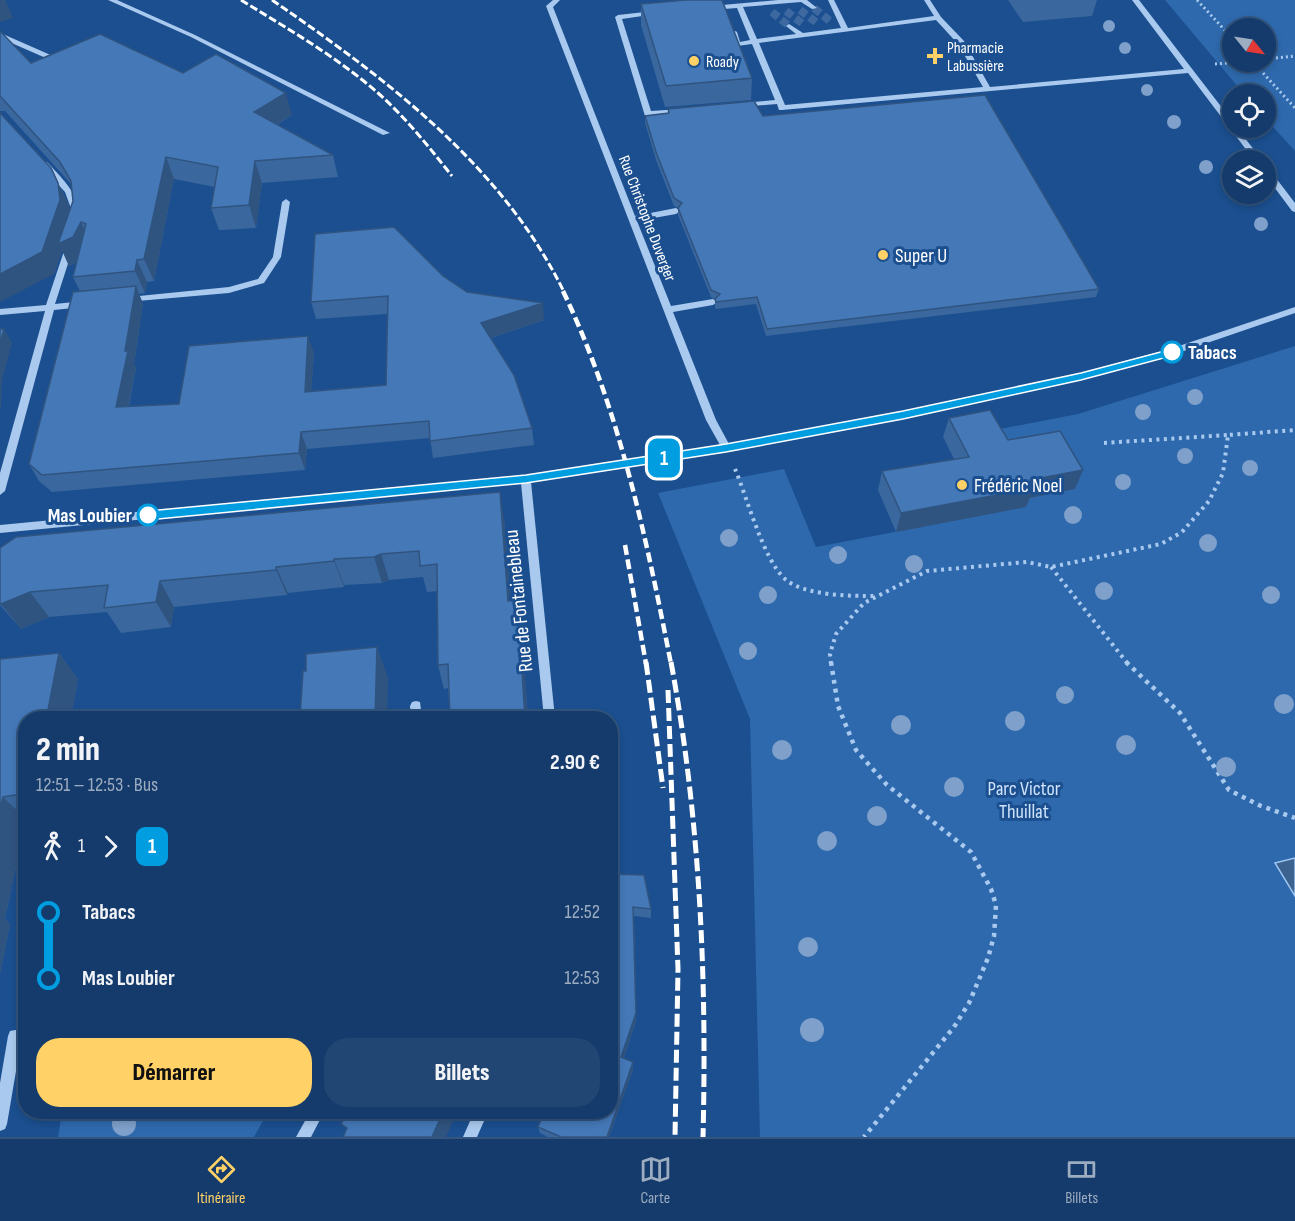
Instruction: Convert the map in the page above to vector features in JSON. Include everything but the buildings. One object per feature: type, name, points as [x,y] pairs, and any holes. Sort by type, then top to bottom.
[{"type":"street","points":[[111,0],[193,36],[386,133]]},
{"type":"street","name":"Rue Christophe Duverger","points":[[557,0],[549,6],[711,420],[726,448]]},
{"type":"street","points":[[716,0],[723,7],[727,16]]},
{"type":"street","points":[[700,9],[802,0],[814,8]]},
{"type":"street","points":[[831,0],[843,30]]},
{"type":"street","points":[[927,0],[938,18],[961,43],[988,89]]},
{"type":"street","points":[[1135,0],[1250,150]]},
{"type":"street","points":[[789,1],[800,10]]},
{"type":"street","points":[[775,2],[786,11]]},
{"type":"street","points":[[761,3],[772,12]]},
{"type":"street","points":[[739,5],[782,108],[1189,71]]},
{"type":"street","points":[[665,12],[618,17],[648,114],[692,110]]},
{"type":"street","points":[[730,25],[737,44],[938,18]]},
{"type":"street","points":[[831,22],[843,30]]},
{"type":"street","points":[[817,23],[828,32]]},
{"type":"street","points":[[803,24],[814,34]]},
{"type":"street","points":[[789,26],[801,35]]},
{"type":"street","points":[[0,36],[58,60]]},
{"type":"street","points":[[736,106],[779,102]]},
{"type":"street","points":[[37,155],[66,188],[75,204],[77,222]]},
{"type":"street","points":[[1276,184],[1295,209]]},
{"type":"street","points":[[122,300],[229,290],[261,281],[277,257],[286,202]]},
{"type":"street","points":[[632,219],[676,212]]},
{"type":"street","points":[[0,491],[50,307],[74,232]]},
{"type":"street","points":[[668,310],[713,302]]},
{"type":"street","points":[[0,312],[98,303]]},
{"type":"street","points":[[0,529],[526,479],[726,448],[903,415],[1081,376],[1172,352],[1295,310]]},
{"type":"street","name":"Rue de Fontainebleau","points":[[526,479],[549,711]]},
{"type":"street","points":[[0,1124],[15,1036],[18,1036]]},
{"type":"street","points":[[303,1137],[313,1119]]},
{"type":"street","points":[[470,1137],[478,1119]]},
{"type":"path","points":[[1197,0],[1222,27]]},
{"type":"path","points":[[1276,58],[1295,56]]},
{"type":"path","points":[[1262,72],[1295,108]]},
{"type":"path","points":[[1104,443],[1295,430]]},
{"type":"path","points":[[864,1137],[954,1027],[969,1003],[988,958],[996,922],[996,905],[991,889],[971,852],[887,785],[867,765],[849,737],[836,697],[830,654],[836,633],[864,603],[927,571],[1027,562],[1052,567],[1161,544],[1182,532],[1209,501],[1222,473],[1227,435]]},
{"type":"path","points":[[726,448],[744,485],[764,542],[784,578],[811,590],[860,597],[876,596]]},
{"type":"path","points":[[1052,567],[1131,668],[1180,713],[1228,790],[1295,818]]},
{"type":"green space","points":[[1165,0],[1295,0],[1295,151],[1276,130],[1276,84],[1236,84],[1226,72],[1276,72],[1276,18],[1222,18],[1222,68]]},
{"type":"green space","name":"Parc Victor Thuillat","points":[[1295,346],[1295,1137],[760,1137],[750,719],[658,493],[784,469],[816,547],[1026,507],[985,432],[1078,414]]},
{"type":"green space","points":[[61,1119],[264,1119],[254,1137],[58,1137]]},
{"type":"shaded area","points":[[1295,858],[1295,896],[1275,863]]},
{"type":"tunnel","points":[[814,8],[831,22]]},
{"type":"tunnel","points":[[800,10],[817,23]]},
{"type":"tunnel","points":[[786,11],[803,24]]},
{"type":"tunnel","points":[[772,12],[789,26]]},
{"type":"railway","points":[[241,0],[312,44],[362,80],[408,123],[452,176]]},
{"type":"railway","points":[[272,0],[398,93],[474,164],[508,204],[538,246],[564,292]]},
{"type":"railway","points":[[563,291],[600,381],[629,473],[671,664]]},
{"type":"railway","points":[[625,545],[646,664]]},
{"type":"railway","points":[[646,662],[663,788]]},
{"type":"railway","points":[[671,662],[681,721],[695,839],[704,1018],[703,1137]]},
{"type":"railway","points":[[668,690],[678,969],[675,1137]]},
{"type":"bus line","name":"1","points":[[148,515],[526,479],[726,448],[903,415],[1081,376],[1172,352]]},
{"type":"place","name":"Pharmacie Labussière","points":[[935,56]]},
{"type":"place","name":"Roady","points":[[694,61]]},
{"type":"place","name":"Super U","points":[[883,255]]},
{"type":"place","name":"Tabacs","points":[[1172,352]]},
{"type":"place","name":"Frédéric Noel","points":[[962,485]]},
{"type":"place","name":"Mas Loubier","points":[[148,515]]}]
